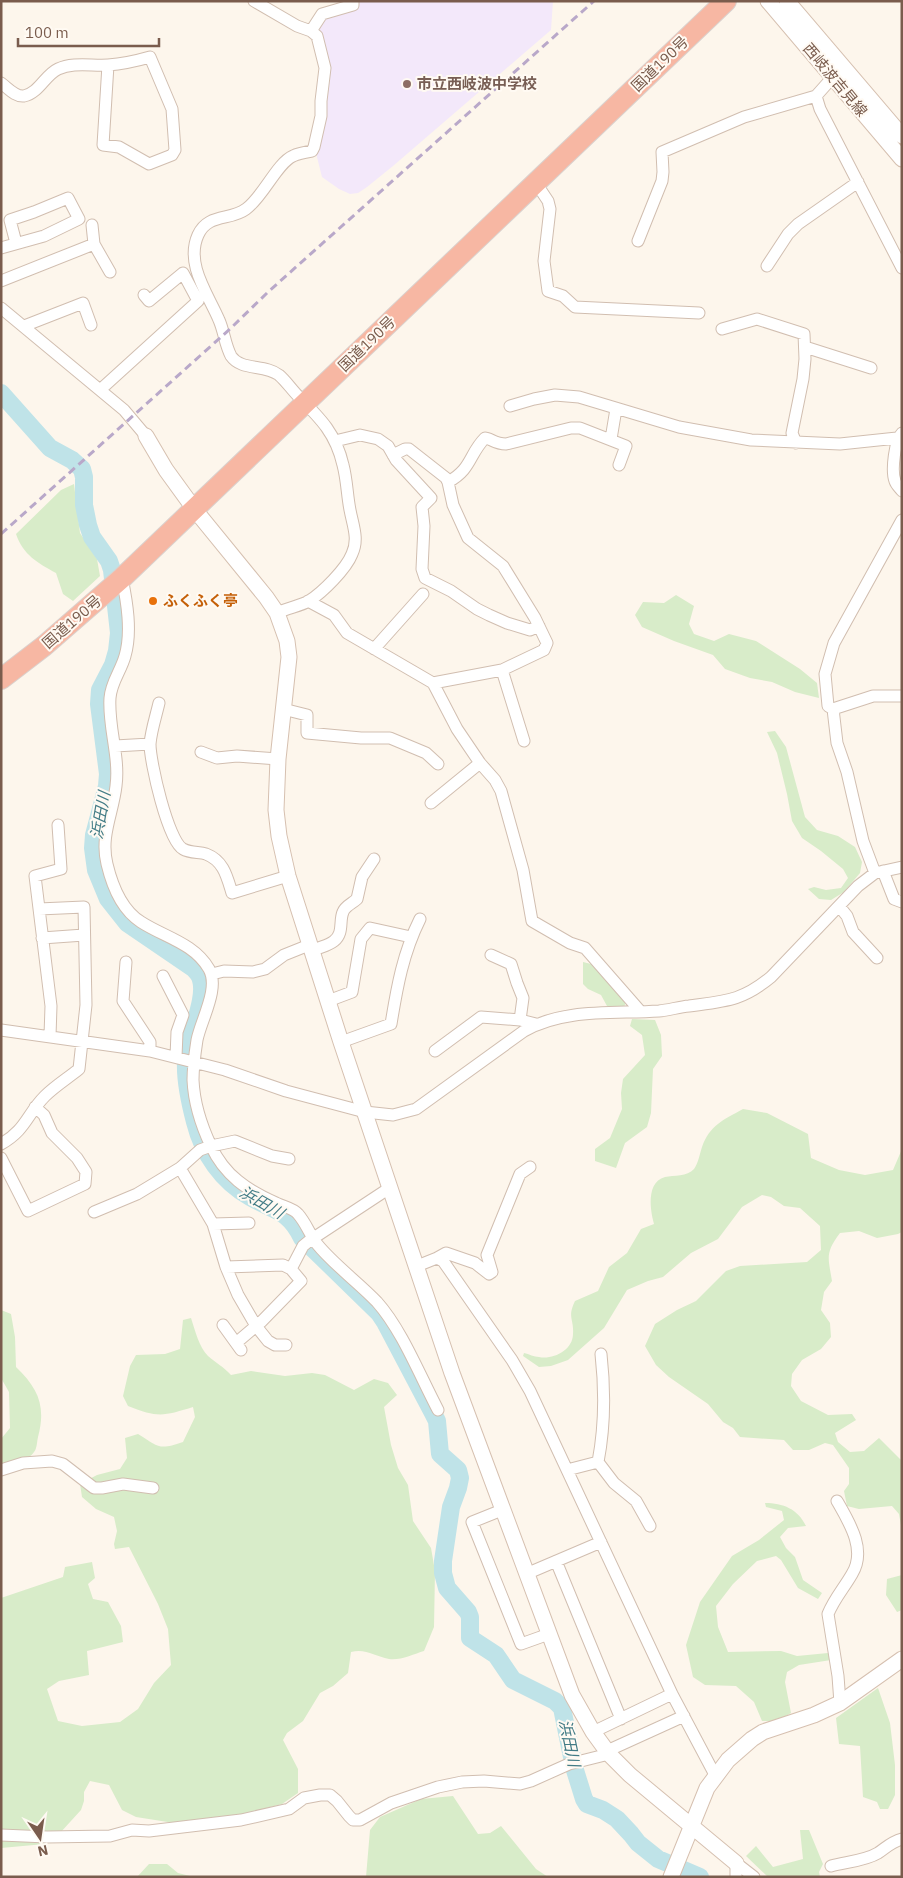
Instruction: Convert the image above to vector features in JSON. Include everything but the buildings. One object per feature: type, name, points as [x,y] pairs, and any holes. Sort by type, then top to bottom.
[{"type":"highway","name":"国道190号","points":[[1,680],[104,595],[195,510],[305,402],[726,1]]},
{"type":"street","points":[[254,1],[317,36],[325,68],[321,116],[314,147],[312,151],[293,156],[285,162],[247,209],[239,214],[209,222],[198,235],[194,254],[198,273],[219,320],[232,356],[238,363],[273,371],[314,410],[335,441],[343,465],[356,541],[352,554],[346,564],[321,591],[308,601],[277,613]]},
{"type":"street","points":[[311,31],[322,14],[353,5],[353,1]]},
{"type":"street","name":"西岐波吉見線","points":[[768,1],[902,159]]},
{"type":"street","name":"西岐波吉見線","points":[[787,1],[902,136]]},
{"type":"street","points":[[1,83],[16,94],[23,96],[32,92],[57,70],[76,64],[108,65],[150,57],[172,109],[175,150],[172,155],[149,164],[119,147],[102,145],[108,65]]},
{"type":"street","points":[[638,241],[662,181],[662,152],[744,117],[816,96],[832,78]]},
{"type":"street","points":[[816,96],[820,109],[902,268]]},
{"type":"street","points":[[767,266],[788,234],[798,224],[858,182]]},
{"type":"street","points":[[536,183],[548,201],[550,209],[544,261],[548,291],[563,296],[575,307],[699,313]]},
{"type":"street","points":[[1,248],[44,236],[79,219],[68,198],[10,220],[16,243]]},
{"type":"street","points":[[92,225],[94,244],[110,272]]},
{"type":"street","points":[[1,281],[94,244]]},
{"type":"street","points":[[100,390],[198,301],[183,272],[149,302],[144,295]]},
{"type":"street","points":[[24,326],[83,303],[91,325]]},
{"type":"street","points":[[1,308],[124,410],[146,436],[166,470],[195,510],[277,613],[287,641],[288,658],[278,759],[276,810],[279,836],[288,876],[341,1042],[452,1373],[526,1574],[572,1695],[593,1732],[608,1752],[630,1775],[690,1825],[736,1870],[754,1877]]},
{"type":"street","points":[[722,329],[757,319],[804,334],[803,379],[792,433],[796,443]]},
{"type":"street","points":[[805,347],[871,368]]},
{"type":"street","points":[[510,406],[554,395],[579,397],[679,427],[751,440],[840,444],[899,435],[893,469],[895,481],[902,491]]},
{"type":"street","points":[[611,439],[616,409]]},
{"type":"street","points":[[448,482],[459,476],[467,467],[485,438],[498,444],[506,444],[571,428],[580,428],[626,446],[619,464]]},
{"type":"street","points":[[335,441],[360,435],[378,439],[388,446],[396,460],[431,498],[422,507],[424,526],[422,570],[425,578],[451,591],[477,610],[507,623],[530,630],[539,626]]},
{"type":"street","points":[[393,455],[409,449],[434,468],[448,482],[453,505],[468,538],[503,566],[547,643],[544,650],[502,670],[432,683]]},
{"type":"street","points":[[833,709],[828,706],[825,686],[828,660],[843,626],[902,520]]},
{"type":"street","points":[[120,579],[126,597],[128,630],[125,657],[111,688],[110,711],[115,746],[117,782],[115,798],[105,832],[104,851],[113,886],[126,908],[138,921],[188,947],[208,967],[212,974],[213,984],[194,1062],[197,1107],[206,1148],[230,1175],[255,1192],[298,1213],[309,1242]]},
{"type":"street","points":[[374,649],[423,594]]},
{"type":"street","points":[[308,601],[334,616],[347,633],[410,668],[432,683],[457,729],[480,763],[495,780],[505,802],[523,870],[532,921],[570,943],[585,948],[640,1012]]},
{"type":"street","points":[[502,670],[524,742]]},
{"type":"street","points":[[833,709],[873,696],[902,696]]},
{"type":"street","points":[[159,703],[150,744],[164,811],[171,832],[182,849],[206,854],[217,860],[224,869],[232,894],[288,876]]},
{"type":"street","points":[[833,709],[837,743],[847,772],[863,841],[894,900],[902,902]]},
{"type":"street","points":[[284,710],[307,715],[308,733],[361,738],[390,738],[426,754],[438,764]]},
{"type":"street","points":[[115,746],[150,744]]},
{"type":"street","points":[[201,752],[217,758],[237,756],[278,759]]},
{"type":"street","points":[[430,803],[480,763]]},
{"type":"street","points":[[50,1036],[51,1006],[35,876],[61,869],[58,825]]},
{"type":"street","points":[[212,974],[224,971],[253,972],[265,969],[284,955],[334,941],[342,923],[344,909],[358,899],[362,877],[374,860]]},
{"type":"street","points":[[1,1030],[150,1051],[365,1112],[393,1115],[416,1109],[536,1024],[564,1016],[662,1011],[739,998],[755,990],[771,977],[858,886],[879,872],[902,867]]},
{"type":"street","points":[[839,906],[847,916],[854,932],[877,958]]},
{"type":"street","points":[[1,1144],[13,1137],[24,1126],[35,1107],[47,1094],[79,1069],[86,1005],[84,907],[39,909]]},
{"type":"street","points":[[341,1042],[391,1024],[402,964],[411,937],[420,919]]},
{"type":"street","points":[[328,1001],[352,992],[361,939],[370,928],[411,937]]},
{"type":"street","points":[[42,938],[84,935]]},
{"type":"street","points":[[491,955],[511,964],[523,998],[520,1020]]},
{"type":"street","points":[[126,962],[123,1001],[150,1042],[150,1051]]},
{"type":"street","points":[[162,976],[183,1015],[177,1032],[177,1058]]},
{"type":"street","points":[[436,1051],[482,1017],[520,1020],[536,1024]]},
{"type":"street","points":[[1,1158],[28,1211],[85,1184],[86,1172],[82,1165],[68,1148],[52,1134],[44,1115],[35,1107]]},
{"type":"street","points":[[94,1212],[137,1194],[180,1168],[206,1148],[234,1141],[272,1156],[288,1159]]},
{"type":"street","points":[[417,1266],[446,1253],[476,1263],[489,1274],[492,1272],[487,1255],[520,1174],[530,1167]]},
{"type":"street","points":[[180,1168],[213,1224],[226,1267],[238,1295],[256,1326],[268,1341],[275,1345],[286,1344]]},
{"type":"street","points":[[291,1269],[309,1242],[391,1187]]},
{"type":"street","points":[[213,1224],[250,1223]]},
{"type":"street","points":[[309,1242],[317,1244],[377,1302],[387,1315],[438,1410]]},
{"type":"street","points":[[437,1258],[443,1261],[452,1273],[512,1360],[530,1391],[672,1694],[715,1775]]},
{"type":"street","points":[[223,1325],[238,1347],[301,1281],[291,1269],[284,1265],[226,1267]]},
{"type":"street","points":[[601,1354],[605,1399],[603,1406],[602,1443],[598,1462],[614,1483],[636,1501],[650,1526]]},
{"type":"street","points":[[1,1470],[23,1463],[52,1461],[63,1464],[94,1488],[123,1484],[153,1488]]},
{"type":"street","points":[[567,1470],[598,1462]]},
{"type":"street","points":[[837,1501],[854,1529],[857,1544],[857,1562],[854,1572],[835,1599],[828,1614],[838,1676],[840,1702]]},
{"type":"street","points":[[502,1510],[472,1522],[521,1644],[549,1634]]},
{"type":"street","points":[[526,1574],[601,1542]]},
{"type":"street","points":[[556,1561],[621,1719]]},
{"type":"street","points":[[674,1869],[690,1825],[707,1788],[715,1775],[739,1749],[764,1732],[814,1715],[840,1702],[901,1663]]},
{"type":"street","points":[[593,1732],[672,1694]]},
{"type":"street","points":[[1,1835],[47,1837],[110,1836],[132,1830],[149,1831],[241,1820],[290,1809],[304,1798],[320,1795],[330,1795],[349,1816],[354,1820],[360,1820],[391,1803],[438,1787],[462,1782],[484,1781],[520,1784],[531,1781],[572,1763],[608,1752],[684,1716]]},
{"type":"street","points":[[831,1866],[869,1857],[878,1853],[891,1842],[902,1839]]},
{"type":"shaded area","name":"市立西岐波中学校","points":[[353,1],[553,1],[551,30],[393,166],[358,193],[350,194],[322,177],[316,153],[323,121],[327,118],[317,26],[324,16]]},
{"type":"green space","points":[[74,484],[80,533],[97,559],[100,576],[73,601],[63,594],[56,573],[37,562],[27,553],[16,534],[61,490]]},
{"type":"green space","points":[[676,595],[694,606],[689,624],[694,634],[714,641],[729,634],[756,641],[800,669],[817,683],[819,698],[725,669],[713,655],[642,627],[635,615],[643,602],[664,603]]},
{"type":"green space","points":[[775,731],[786,747],[805,817],[817,830],[838,836],[855,847],[862,862],[860,873],[844,892],[831,900],[819,899],[808,889],[814,887],[826,890],[841,888],[848,878],[843,869],[802,838],[792,821],[777,753],[767,732]]},
{"type":"green space","points":[[583,962],[595,965],[626,1002],[624,1007],[607,1006],[601,995],[588,989],[583,984]]},
{"type":"green space","points":[[632,1019],[655,1020],[661,1035],[662,1056],[653,1069],[651,1113],[647,1127],[625,1143],[616,1168],[595,1161],[595,1149],[610,1138],[622,1109],[621,1093],[623,1079],[645,1055],[642,1035],[630,1026]]},
{"type":"green space","points":[[743,1109],[767,1113],[808,1134],[811,1158],[839,1170],[865,1175],[893,1170],[902,1149],[902,1232],[877,1238],[859,1231],[840,1233],[830,1251],[829,1261],[832,1281],[824,1292],[821,1310],[830,1323],[831,1337],[821,1349],[802,1360],[792,1374],[791,1386],[801,1401],[828,1415],[852,1414],[856,1420],[835,1433],[838,1442],[850,1452],[864,1451],[879,1438],[902,1461],[902,1531],[899,1514],[892,1506],[859,1509],[847,1506],[844,1491],[849,1484],[849,1468],[833,1445],[825,1443],[809,1450],[793,1450],[784,1440],[740,1437],[733,1428],[723,1422],[708,1404],[669,1377],[656,1365],[645,1346],[655,1324],[696,1301],[726,1271],[740,1266],[807,1262],[821,1250],[820,1226],[800,1208],[784,1206],[771,1197],[762,1195],[742,1207],[718,1239],[691,1253],[663,1277],[627,1290],[604,1328],[568,1360],[551,1366],[539,1367],[523,1356],[524,1353],[537,1357],[550,1357],[561,1353],[570,1345],[573,1334],[571,1315],[575,1301],[598,1291],[609,1267],[627,1253],[641,1229],[654,1224],[651,1211],[651,1197],[655,1184],[665,1177],[684,1175],[691,1172],[697,1164],[705,1140],[713,1128],[729,1116]]},
{"type":"green space","points":[[1,1310],[11,1314],[15,1337],[16,1367],[35,1391],[41,1407],[41,1416],[36,1447],[32,1455],[1,1465],[1,1439],[10,1428],[9,1392],[1,1378]]},
{"type":"green space","points":[[191,1318],[202,1348],[208,1356],[231,1375],[251,1371],[285,1376],[312,1373],[325,1375],[354,1390],[374,1379],[388,1383],[397,1395],[384,1407],[391,1445],[398,1468],[408,1485],[413,1521],[431,1548],[435,1571],[434,1627],[424,1651],[406,1657],[389,1659],[365,1652],[351,1652],[348,1673],[333,1686],[320,1693],[303,1721],[287,1733],[283,1740],[298,1769],[298,1793],[282,1804],[227,1818],[174,1823],[136,1817],[122,1810],[109,1785],[90,1781],[84,1792],[81,1810],[60,1833],[45,1844],[1,1848],[1,1598],[63,1577],[65,1567],[92,1562],[95,1578],[88,1584],[93,1599],[108,1602],[121,1626],[123,1642],[87,1651],[89,1675],[59,1681],[47,1689],[58,1721],[82,1726],[120,1722],[138,1709],[154,1683],[171,1665],[168,1629],[158,1604],[129,1547],[115,1549],[114,1544],[117,1531],[114,1517],[96,1509],[82,1497],[80,1484],[97,1475],[120,1469],[127,1458],[125,1438],[138,1434],[163,1447],[183,1442],[195,1417],[193,1407],[168,1414],[154,1414],[128,1406],[123,1396],[130,1366],[136,1355],[165,1354],[180,1349],[183,1320]]},
{"type":"green space","points":[[765,1503],[778,1504],[789,1508],[803,1520],[806,1526],[788,1528],[780,1537],[786,1548],[795,1557],[803,1580],[822,1593],[818,1599],[798,1588],[781,1560],[776,1556],[757,1561],[733,1584],[716,1606],[718,1627],[728,1652],[781,1651],[797,1656],[828,1653],[831,1660],[799,1665],[787,1672],[785,1682],[791,1713],[777,1721],[762,1721],[754,1702],[736,1686],[705,1685],[693,1677],[686,1645],[700,1602],[732,1556],[759,1540],[784,1520],[782,1511],[766,1507]]},
{"type":"green space","points":[[902,1575],[902,1610],[897,1612],[886,1595],[887,1579]]},
{"type":"green space","points":[[878,1688],[890,1723],[895,1765],[895,1795],[888,1809],[880,1809],[877,1802],[863,1797],[860,1746],[839,1744],[836,1718]]},
{"type":"green space","points":[[453,1796],[478,1834],[490,1833],[501,1826],[536,1869],[548,1877],[366,1877],[370,1830],[380,1817],[421,1799]]},
{"type":"green space","points":[[800,1830],[809,1830],[823,1864],[819,1872],[820,1877],[768,1877],[746,1856],[756,1846],[773,1867],[803,1859]]},
{"type":"green space","points":[[149,1864],[167,1864],[178,1873],[194,1877],[137,1877]]},
{"type":"waterway","name":"浜田川","points":[[1,393],[50,448],[72,460],[82,469],[84,477],[84,505],[88,525],[92,537],[109,561],[112,570],[119,633],[113,665],[100,690],[99,704],[108,774],[107,786],[94,835],[93,848],[96,870],[108,899],[127,923],[193,968],[200,978],[201,998],[187,1053],[186,1070],[191,1107],[203,1145],[222,1175],[250,1197],[286,1216],[302,1238],[379,1313],[385,1322],[437,1421],[440,1454],[458,1470],[460,1478],[451,1507],[443,1573],[447,1588],[468,1612],[470,1617],[470,1638],[496,1655],[513,1680],[555,1701],[562,1708],[574,1767],[587,1804],[603,1810],[617,1819],[638,1843],[658,1859],[700,1877]]},
{"type":"railway","points":[[1,534],[594,1]]},
{"type":"place","name":"市立西岐波中学校","points":[[407,84]]},
{"type":"place","name":"ふくふく亭","points":[[153,601]]}]
